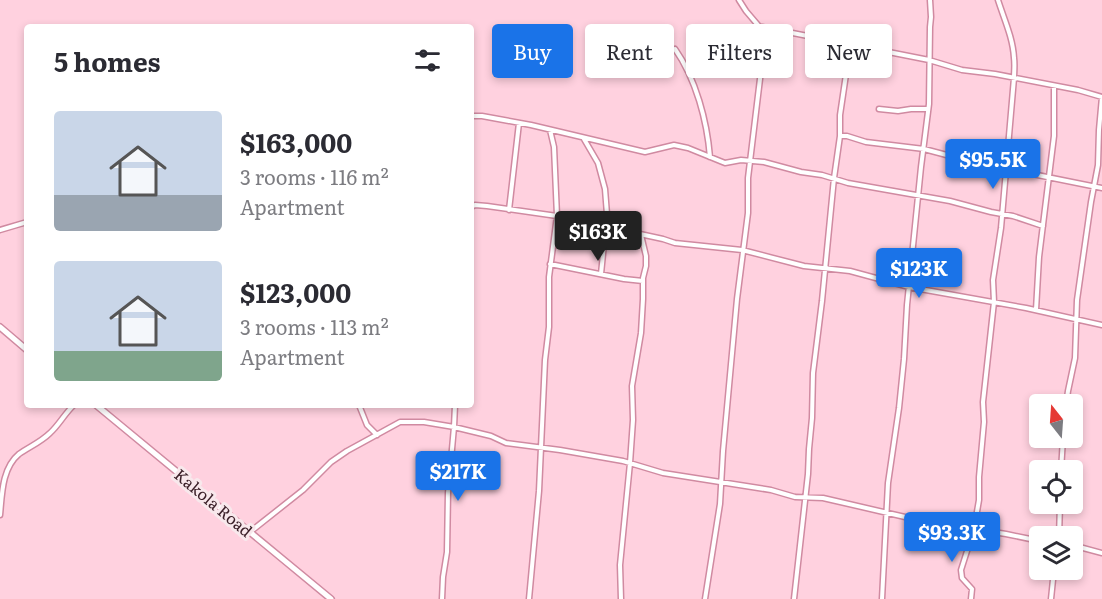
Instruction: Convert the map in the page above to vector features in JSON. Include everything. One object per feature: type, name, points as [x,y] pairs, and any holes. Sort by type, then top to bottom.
[{"type":"main road","points":[[0,327],[24,347]]},
{"type":"main road","name":"Kakola Road","points":[[100,408],[331,599]]},
{"type":"street","points":[[739,0],[757,24]]},
{"type":"street","points":[[882,599],[888,483],[904,359],[909,287],[928,109],[930,0]]},
{"type":"street","points":[[971,599],[972,589],[962,578],[961,570],[974,529],[979,495],[984,422],[982,402],[994,302],[993,280],[1002,214],[1014,78],[1014,57],[1010,34],[998,0]]},
{"type":"street","points":[[675,49],[685,63],[708,130],[710,157]]},
{"type":"street","points":[[892,53],[963,70],[1078,90],[1102,97],[1099,156],[1077,300],[1075,358],[1068,394]]},
{"type":"street","points":[[705,599],[720,504],[720,481],[742,250],[748,213],[747,193],[759,78]]},
{"type":"street","points":[[794,599],[812,418],[813,373],[846,78]]},
{"type":"street","points":[[1036,310],[1039,257],[1054,136],[1053,86]]},
{"type":"street","points":[[879,109],[898,111],[928,109]]},
{"type":"street","points":[[474,116],[519,123],[645,152],[674,145],[688,148],[724,163],[750,160],[764,162],[848,183],[919,194],[1043,226]]},
{"type":"street","points":[[509,210],[519,123]]},
{"type":"street","points":[[529,599],[539,491],[550,264],[557,216],[554,147],[550,130]]},
{"type":"street","points":[[840,136],[866,142],[924,149],[973,162],[1102,188]]},
{"type":"street","points":[[584,138],[601,171],[605,189],[608,227],[601,274]]},
{"type":"street","points":[[474,206],[480,205],[557,216],[675,243],[742,250],[804,266],[850,271],[909,287],[1036,310],[1102,325]]},
{"type":"street","points":[[0,230],[24,223]]},
{"type":"street","points":[[621,599],[620,565],[633,420],[632,386],[644,299],[643,281],[646,261],[641,235]]},
{"type":"street","points":[[550,264],[643,281]]},
{"type":"street","points":[[0,514],[4,481],[14,458],[50,434],[72,408]]},
{"type":"street","points":[[360,408],[367,425],[377,435]]},
{"type":"street","points":[[442,599],[442,577],[447,552],[447,493],[455,408]]},
{"type":"street","points":[[250,532],[303,490],[331,462],[403,421],[454,427],[496,437],[506,443],[602,457],[663,472],[778,491],[795,497],[824,498],[938,524],[1029,540]]},
{"type":"street","points":[[1083,548],[1102,553]]},
{"type":"street","points":[[1050,599],[1053,580]]}]
